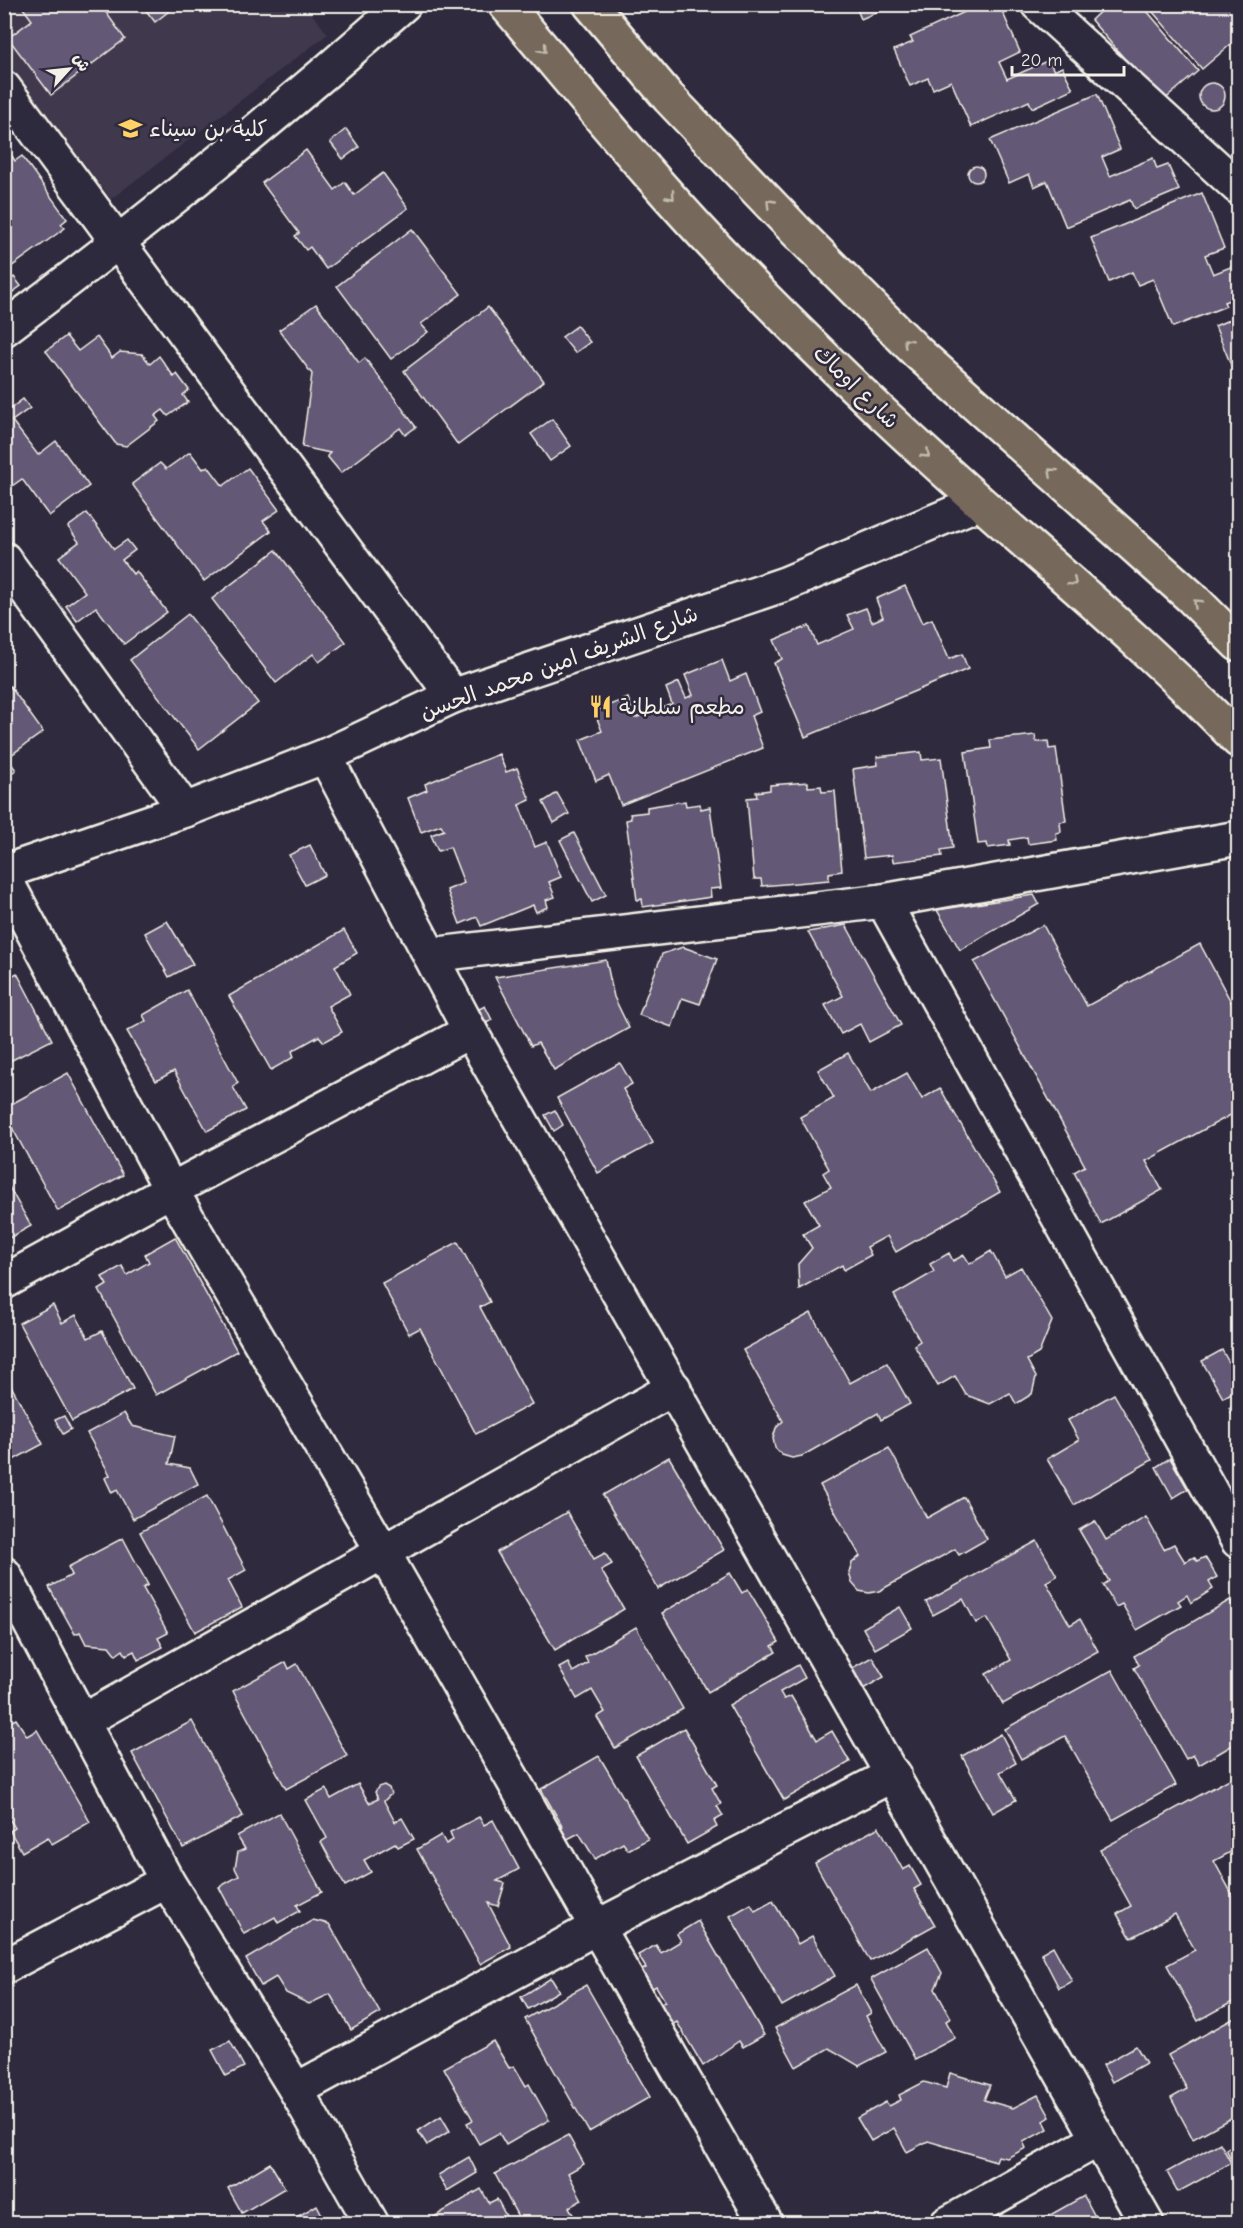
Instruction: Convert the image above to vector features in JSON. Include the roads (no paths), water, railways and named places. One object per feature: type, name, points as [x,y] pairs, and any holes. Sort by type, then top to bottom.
[{"type":"main road","name":"شارع اوماك","points":[[505,4],[627,147],[748,282],[978,503],[1088,595],[1195,694],[1239,740]]},
{"type":"main road","points":[[590,4],[669,98],[796,231],[918,353],[1182,589],[1239,644]]},
{"type":"street","points":[[4,329],[119,243],[330,70],[404,4]]},
{"type":"street","points":[[1038,4],[1239,187]]},
{"type":"street","points":[[4,88],[453,696]]},
{"type":"street","name":"شارع الشريف امين محمد الحسن","points":[[4,872],[185,810],[325,756],[453,696],[785,584],[978,503]]},
{"type":"street","points":[[4,559],[185,810]]},
{"type":"street","points":[[325,756],[470,1031],[1147,2223]]},
{"type":"street","points":[[430,955],[883,901],[1239,838]]},
{"type":"street","points":[[4,877],[171,1190],[382,1550],[766,2223]]},
{"type":"street","points":[[883,901],[1239,1541]]},
{"type":"street","points":[[4,1282],[171,1190],[470,1031]]},
{"type":"street","points":[[83,1721],[382,1550],[674,1388]]},
{"type":"street","points":[[4,1574],[167,1881],[296,2090],[372,2223]]},
{"type":"street","points":[[296,2090],[597,1927],[894,1774]]},
{"type":"street","points":[[4,1967],[167,1881]]},
{"type":"street","points":[[947,2223],[1099,2139]]},
{"type":"place","name":"كلية بن سيناء","points":[[131,129]]},
{"type":"place","name":"مطعم سلطانة","points":[[601,707]]}]
